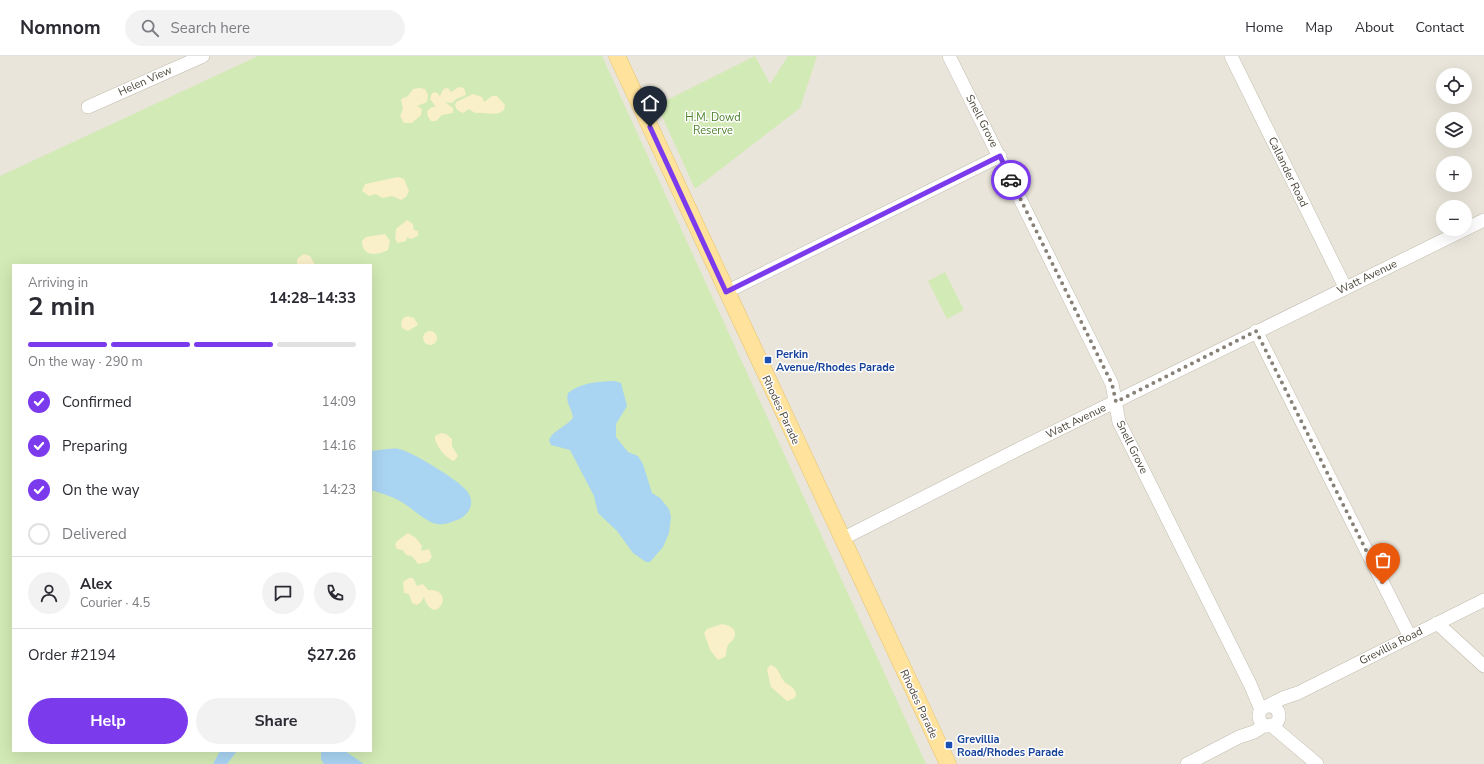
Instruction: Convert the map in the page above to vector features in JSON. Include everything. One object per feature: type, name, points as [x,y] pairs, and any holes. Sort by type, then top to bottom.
[{"type":"main road","name":"Rhodes Parade","points":[[617,56],[726,292],[948,764]]},
{"type":"street","name":"Helen View","points":[[88,107],[178,61],[203,56]]},
{"type":"street","name":"Snell Grove","points":[[949,56],[1112,384],[1119,422],[1250,684],[1269,715],[1287,737],[1317,764]]},
{"type":"street","name":"Callander Road","points":[[1231,56],[1345,287]]},
{"type":"street","points":[[726,292],[1000,156]]},
{"type":"street","name":"Watt Avenue","points":[[842,539],[1256,331],[1484,220]]},
{"type":"street","points":[[1256,331],[1410,637]]},
{"type":"street","name":"Grevillia Road","points":[[1187,764],[1240,737],[1269,715],[1283,698],[1298,693],[1484,600]]},
{"type":"street","points":[[1437,623],[1484,666]]},
{"type":"shaded area","points":[[0,56],[1484,56],[1484,764],[0,764]]},
{"type":"green space","points":[[258,56],[602,56],[926,764],[0,764],[0,176]]},
{"type":"green space","name":"H.M. Dowd Reserve","points":[[755,56],[770,84],[788,56],[817,56],[800,108],[695,189],[657,105]]},
{"type":"green space","points":[[945,272],[964,310],[947,319],[928,281]]},
{"type":"sand","points":[[459,87],[464,88],[466,95],[456,99],[452,103],[445,102],[453,108],[453,113],[442,115],[436,121],[431,121],[428,117],[427,111],[432,107],[436,107],[430,99],[432,93],[436,92],[440,96],[442,90],[444,89],[448,88],[451,92]]},
{"type":"sand","points":[[413,89],[425,89],[428,95],[427,102],[417,106],[422,109],[421,115],[412,123],[404,123],[400,116],[403,109],[401,99],[408,96]]},
{"type":"sand","points":[[473,94],[482,97],[484,102],[492,96],[497,96],[505,105],[504,110],[494,114],[475,113],[469,109],[463,113],[457,110],[455,105],[456,102]]},
{"type":"sand","points":[[398,177],[404,179],[409,191],[406,197],[401,200],[392,196],[382,198],[376,194],[369,196],[362,191],[365,184]]},
{"type":"sand","points":[[407,220],[413,224],[414,230],[418,231],[418,236],[411,239],[407,237],[406,241],[398,243],[395,239],[396,229]]},
{"type":"sand","points":[[385,234],[390,241],[388,250],[372,254],[365,250],[362,241],[366,237]]},
{"type":"sand","points":[[304,254],[310,256],[314,264],[297,264],[297,259]]},
{"type":"sand","points":[[408,316],[414,318],[418,325],[408,331],[402,328],[401,323],[403,318]]},
{"type":"sand","points":[[430,331],[435,333],[437,338],[435,343],[430,345],[425,343],[423,338],[425,333]]},
{"type":"sand","points":[[441,433],[446,434],[452,439],[452,446],[458,456],[454,461],[444,454],[436,443],[435,436]]},
{"type":"sand","points":[[408,533],[416,538],[422,546],[421,551],[429,549],[432,557],[428,562],[418,564],[412,556],[406,555],[403,550],[397,549],[395,545],[397,541]]},
{"type":"sand","points":[[409,578],[413,578],[417,586],[423,584],[428,590],[440,593],[443,600],[441,605],[436,610],[430,608],[424,597],[417,605],[412,603],[409,594],[404,593],[403,582]]},
{"type":"sand","points":[[722,624],[732,628],[735,635],[734,639],[728,645],[725,657],[718,660],[710,650],[704,633],[707,629]]},
{"type":"sand","points":[[770,665],[777,669],[783,680],[794,689],[796,694],[795,698],[787,701],[771,687],[767,670]]},
{"type":"water","points":[[614,381],[621,383],[627,406],[616,424],[616,437],[628,452],[638,456],[643,464],[652,493],[660,498],[669,509],[671,517],[669,533],[663,547],[650,562],[646,562],[633,553],[617,531],[598,513],[594,496],[570,450],[551,445],[549,440],[553,434],[573,418],[567,400],[568,393],[573,389],[584,385],[596,382]]},
{"type":"water","points":[[398,449],[405,451],[446,474],[463,486],[470,495],[471,504],[468,512],[457,520],[445,524],[436,524],[424,518],[400,501],[372,490],[372,451]]},
{"type":"water","points":[[219,752],[236,752],[227,764],[213,764]]},
{"type":"water","points":[[321,752],[346,752],[364,764],[324,764],[321,759]]},
{"type":"way so far","points":[[1011,180],[1112,384],[1116,402],[1256,331],[1383,584]]},
{"type":"place","name":"Perkin Avenue/Rhodes Parade","points":[[768,360]]},
{"type":"place","name":"Grevillia Road/Rhodes Parade","points":[[949,745]]},
{"type":"route","points":[[650,127],[726,292],[1000,156],[1011,180]]}]
